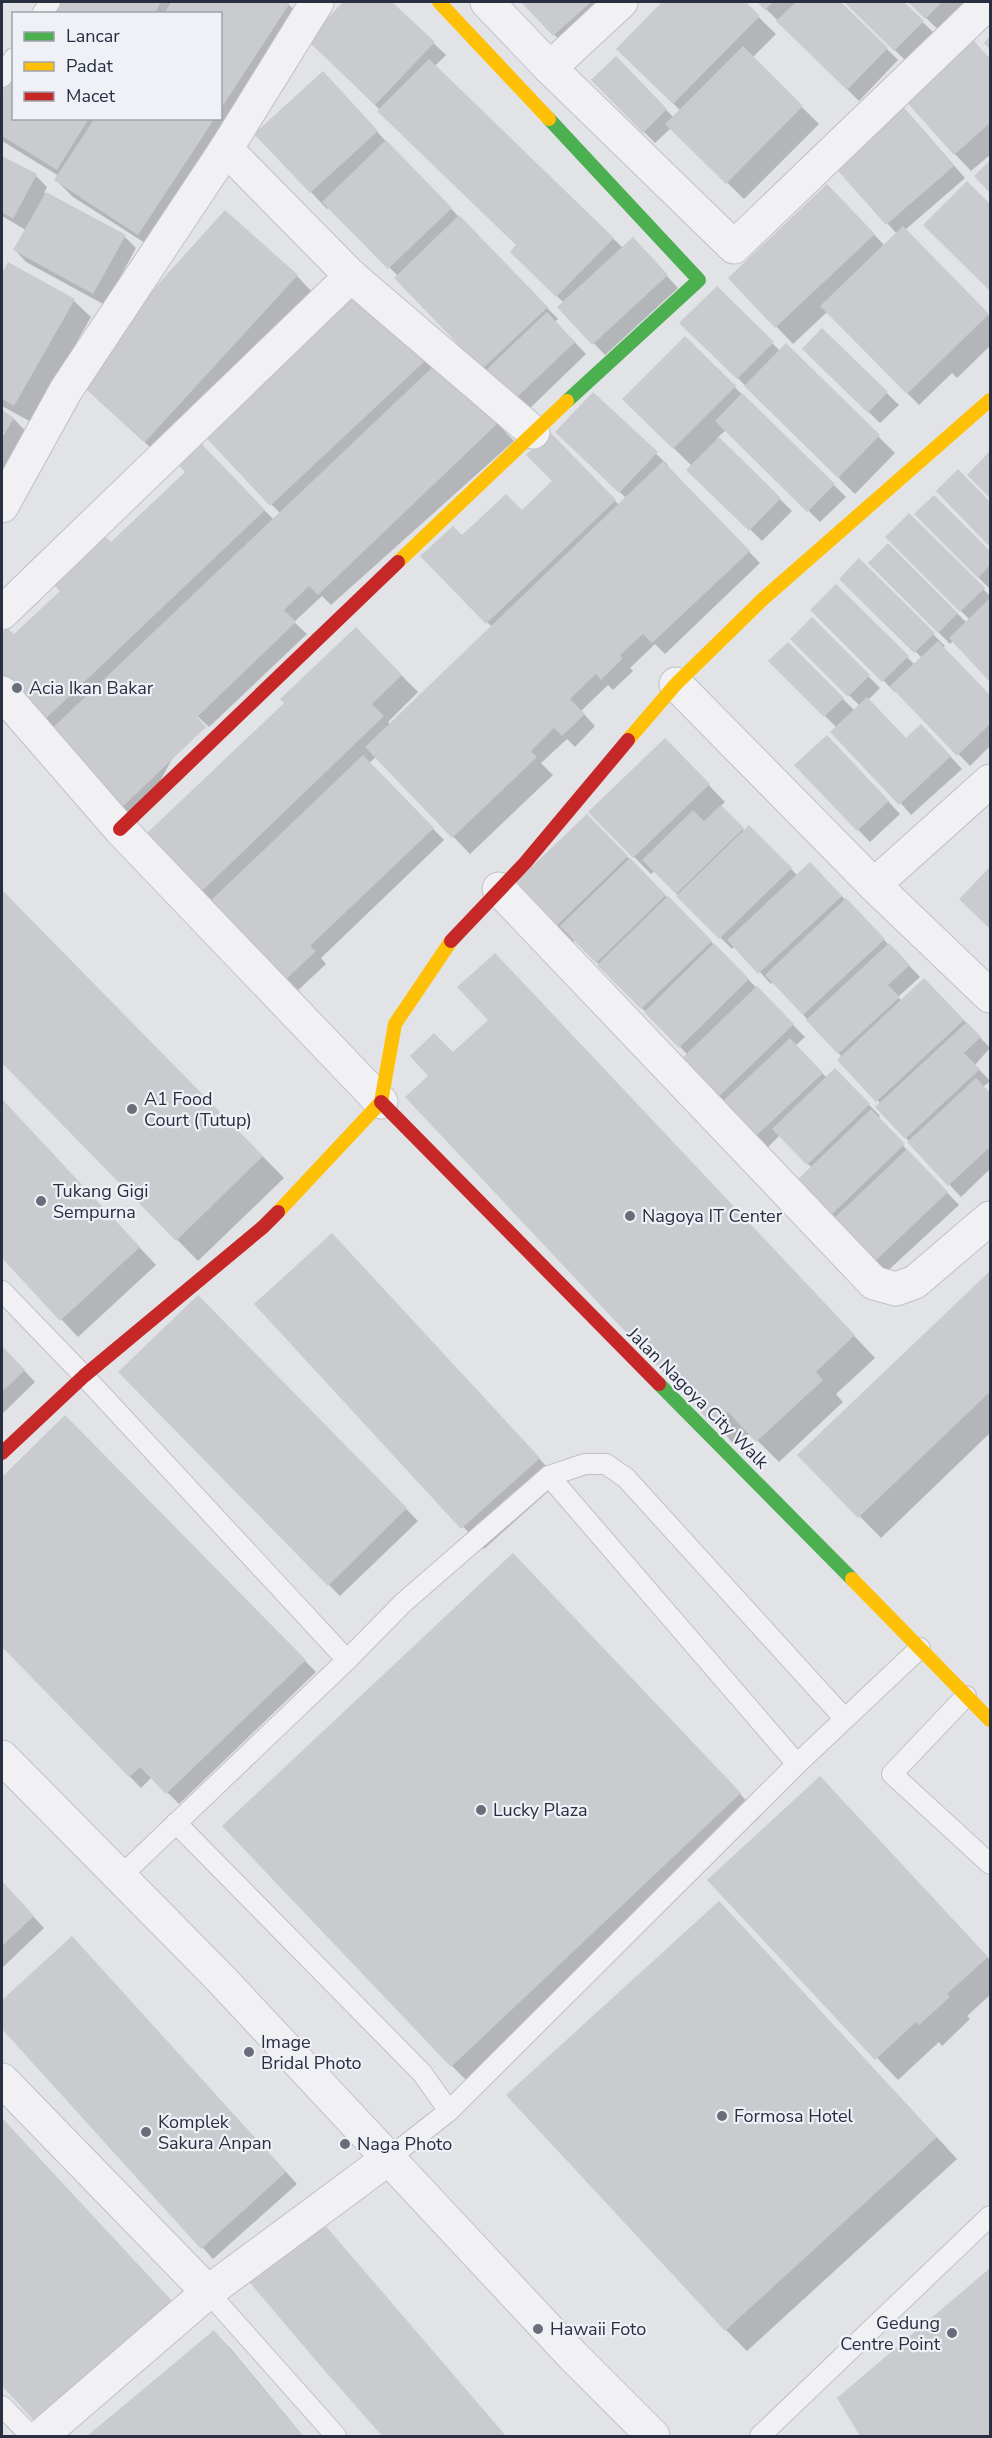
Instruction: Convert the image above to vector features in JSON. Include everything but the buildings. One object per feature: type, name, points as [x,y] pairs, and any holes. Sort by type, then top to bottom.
[{"type":"street","points":[[2,506],[66,390],[226,149],[317,2]]},
{"type":"street","points":[[120,829],[533,432],[699,280],[439,2]]},
{"type":"street","points":[[487,2],[550,68],[734,247],[989,2]]},
{"type":"street","points":[[550,68],[621,2]]},
{"type":"street","points":[[226,149],[351,276],[533,432]]},
{"type":"street","points":[[2,613],[351,276]]},
{"type":"street","points":[[2,1453],[84,1376],[263,1227],[381,1102],[394,1024],[444,948],[525,863],[676,684],[763,599],[990,400]]},
{"type":"street","points":[[676,684],[874,885],[990,996]]},
{"type":"street","points":[[2,693],[120,829],[381,1102]]},
{"type":"street","points":[[874,885],[990,780]]},
{"type":"street","points":[[499,889],[874,1283],[896,1289],[915,1282],[990,1218]]},
{"type":"street","name":"Jalan Nagoya City Walk","points":[[381,1102],[990,1720]]},
{"type":"street","points":[[2,1757],[220,1978],[573,2356],[653,2436]]},
{"type":"street","points":[[2,2080],[208,2292]]},
{"type":"street","points":[[41,2436],[208,2292],[389,2158]]},
{"type":"lane","points":[[2,77],[12,61]]},
{"type":"lane","points":[[2,1292],[84,1376],[347,1660]]},
{"type":"lane","points":[[120,1877],[403,1604],[549,1476],[585,1464],[606,1464],[626,1478],[844,1718]]},
{"type":"lane","points":[[549,1476],[797,1764]]},
{"type":"lane","points":[[389,2158],[449,2110],[797,1764],[920,1648]]},
{"type":"lane","points":[[966,1696],[892,1774],[990,1864]]},
{"type":"lane","points":[[176,1823],[422,2073],[449,2110]]},
{"type":"lane","points":[[760,2436],[990,2216]]},
{"type":"lane","points":[[208,2292],[336,2436]]},
{"type":"lane","points":[[2,2406],[31,2436]]},
{"type":"traffic: fast","points":[[549,119],[699,280],[567,401]]},
{"type":"traffic: fast","points":[[659,1384],[852,1579]]},
{"type":"traffic: slow","points":[[439,2],[549,119]]},
{"type":"traffic: slow","points":[[628,740],[676,684],[763,599],[990,400]]},
{"type":"traffic: slow","points":[[398,562],[567,401]]},
{"type":"traffic: slow","points":[[278,1212],[381,1102],[395,1024],[451,941]]},
{"type":"traffic: slow","points":[[852,1579],[990,1720]]},
{"type":"traffic: jam","points":[[120,829],[398,562]]},
{"type":"traffic: jam","points":[[451,941],[525,863],[628,740]]},
{"type":"traffic: jam","points":[[381,1102],[659,1384]]},
{"type":"traffic: jam","points":[[2,1453],[84,1376],[278,1212]]},
{"type":"place","name":"Acia Ikan Bakar","points":[[17,688]]},
{"type":"place","name":"A1 Food Court (Tutup)","points":[[132,1109]]},
{"type":"place","name":"Tukang Gigi Sempurna","points":[[41,1201]]},
{"type":"place","name":"Nagoya IT Center","points":[[630,1216]]},
{"type":"place","name":"Lucky Plaza","points":[[481,1810]]},
{"type":"place","name":"Image Bridal Photo","points":[[249,2052]]},
{"type":"place","name":"Formosa Hotel","points":[[722,2116]]},
{"type":"place","name":"Komplek Sakura Anpan","points":[[146,2132]]},
{"type":"place","name":"Naga Photo","points":[[345,2144]]},
{"type":"place","name":"Hawaii Foto","points":[[538,2329]]},
{"type":"place","name":"Gedung Centre Point","points":[[952,2333]]}]
